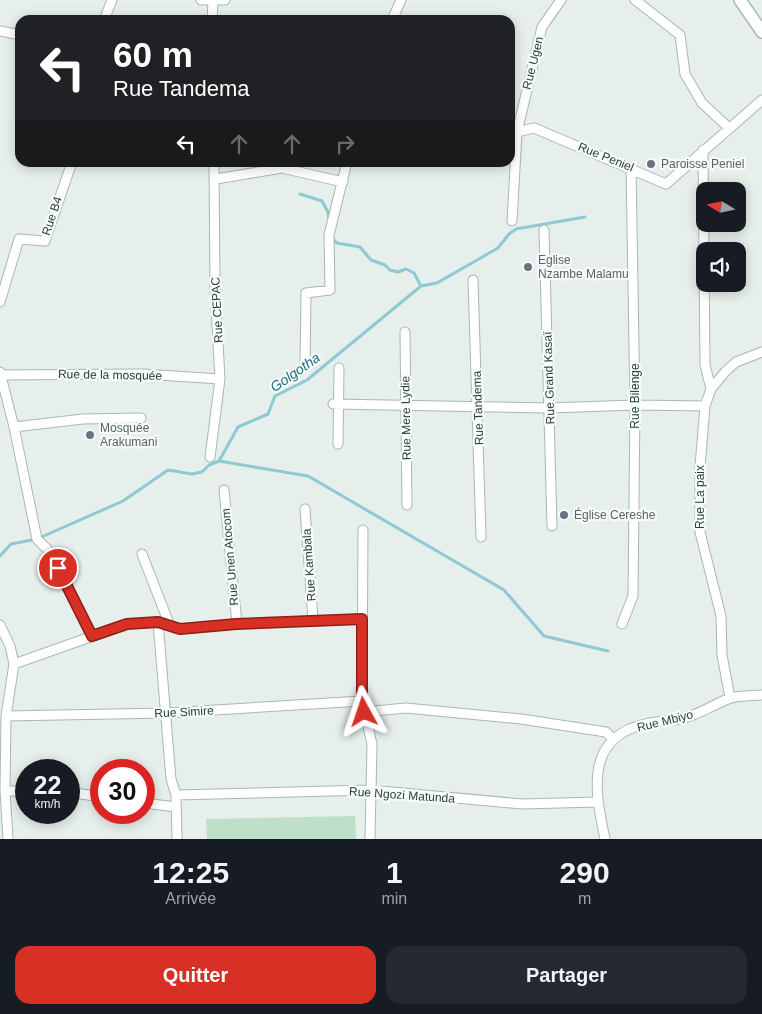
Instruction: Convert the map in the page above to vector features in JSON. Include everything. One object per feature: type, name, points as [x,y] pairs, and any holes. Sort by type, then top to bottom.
[{"type":"street","points":[[106,15],[112,0]]},
{"type":"street","points":[[201,0],[213,2],[225,0]]},
{"type":"street","points":[[394,15],[401,0]]},
{"type":"street","name":"Rue Ugen","points":[[515,127],[542,27],[561,0]]},
{"type":"street","points":[[635,0],[680,35],[685,74],[702,103],[728,128]]},
{"type":"street","points":[[740,0],[762,32]]},
{"type":"street","points":[[212,15],[213,2]]},
{"type":"street","points":[[0,31],[15,34]]},
{"type":"street","name":"Rue Peniel","points":[[515,131],[534,128],[631,167],[666,184],[762,100]]},
{"type":"street","points":[[703,150],[706,365],[711,389]]},
{"type":"street","name":"Rue B4","points":[[0,302],[19,239],[45,241],[70,167]]},
{"type":"street","name":"Rue CEPAC","points":[[210,458],[220,380],[215,288],[215,167]]},
{"type":"street","points":[[305,364],[306,293],[330,290],[329,235],[346,167]]},
{"type":"street","name":"Rue Ugen","points":[[512,221],[513,167]]},
{"type":"street","name":"Rue Bilenge","points":[[622,624],[633,596],[635,406],[631,167]]},
{"type":"street","points":[[216,180],[282,168],[343,182]]},
{"type":"street","name":"Rue Grand Kasaï","points":[[544,230],[552,526]]},
{"type":"street","name":"Rue Tandema","points":[[473,280],[481,537]]},
{"type":"street","name":"Rue Mere Lydie","points":[[405,332],[407,505]]},
{"type":"street","name":"Rue La paix","points":[[730,698],[722,655],[721,616],[700,532],[700,466],[705,406],[711,389],[736,362],[762,352]]},
{"type":"street","points":[[338,444],[336,404],[339,368]]},
{"type":"street","points":[[0,374],[14,427],[37,539],[49,551],[92,636]]},
{"type":"street","name":"Rue de la mosquée","points":[[0,374],[143,374],[220,380]]},
{"type":"street","points":[[336,404],[550,408],[705,406]]},
{"type":"street","points":[[14,427],[83,419],[141,418]]},
{"type":"street","name":"Rue Unen Atocom","points":[[224,490],[236,624]]},
{"type":"street","name":"Rue Kambala","points":[[305,510],[313,620]]},
{"type":"street","points":[[363,530],[362,701],[372,744],[370,839]]},
{"type":"street","points":[[142,554],[170,626]]},
{"type":"street","points":[[14,664],[127,624],[158,622],[180,629],[236,624],[362,619]]},
{"type":"street","points":[[158,622],[171,779],[176,795],[177,839]]},
{"type":"street","points":[[0,625],[5,646],[14,664],[6,716],[5,834]]},
{"type":"street","name":"Rue Mbiyo","points":[[612,738],[643,724],[690,716],[730,698],[762,695]]},
{"type":"street","name":"Rue Simire","points":[[6,716],[166,713],[362,701]]},
{"type":"street","points":[[364,712],[406,708],[512,718],[606,732],[612,738],[603,753],[598,772],[597,802],[605,839]]},
{"type":"street","name":"Rue Ngozi Matunda","points":[[176,795],[370,790],[522,804],[597,802]]},
{"type":"street","points":[[5,791],[15,791]]},
{"type":"street","points":[[155,804],[176,807]]},
{"type":"green space","points":[[355,816],[356,839],[207,839],[206,819]]},
{"type":"waterway","points":[[300,194],[322,201],[328,212],[329,221]]},
{"type":"waterway","name":"Golgotha","points":[[0,556],[11,544],[37,539],[123,501],[168,470],[192,474],[202,472],[209,465],[219,461],[238,427],[268,414],[275,396],[307,380],[421,286],[437,283],[498,248],[509,234],[516,229],[585,217]]},
{"type":"waterway","points":[[331,237],[337,243],[360,247],[371,260],[385,265],[390,270],[398,272],[406,269],[414,273],[421,286]]},
{"type":"waterway","points":[[219,461],[308,476],[504,590],[544,636],[608,651]]},
{"type":"place","name":"Paroisse Peniel","points":[[651,164]]},
{"type":"place","name":"Eglise Nzambe Malamu","points":[[528,267]]},
{"type":"place","name":"Mosquée Arakumani","points":[[90,435]]},
{"type":"place","name":"Église Cereshe","points":[[564,515]]},
{"type":"route","points":[[58,568],[92,636],[127,624],[158,622],[180,629],[236,624],[362,619],[362,701],[364,712]]}]
